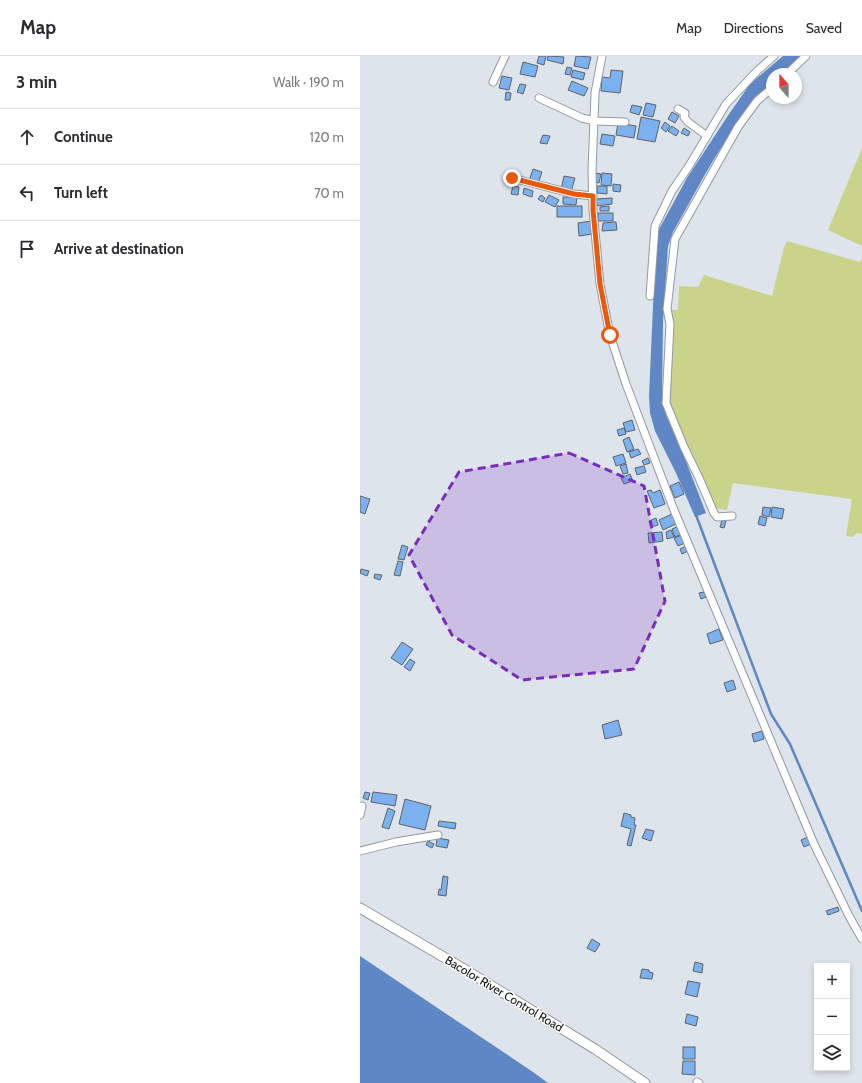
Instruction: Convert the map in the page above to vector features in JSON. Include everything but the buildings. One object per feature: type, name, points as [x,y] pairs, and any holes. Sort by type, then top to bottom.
[{"type":"street","points":[[493,82],[505,56]]},
{"type":"street","points":[[601,56],[595,93],[592,171],[593,210],[600,284],[610,335],[626,384],[674,510],[802,816],[834,886],[862,939]]},
{"type":"street","points":[[650,296],[655,226],[672,191],[726,104],[757,71],[774,56]]},
{"type":"street","points":[[793,68],[806,56]]},
{"type":"street","points":[[732,516],[717,517],[714,513],[666,403],[670,336],[668,310],[669,290],[675,239],[738,127],[757,101],[766,93]]},
{"type":"street","points":[[538,98],[576,116],[595,120],[625,122]]},
{"type":"street","points":[[678,109],[685,113],[684,117],[688,122],[707,136]]},
{"type":"street","points":[[512,178],[574,194],[593,196]]},
{"type":"street","points":[[360,815],[362,806]]},
{"type":"street","points":[[360,851],[396,842],[438,835]]},
{"type":"street","name":"Bacolor River Control Road","points":[[360,908],[595,1049],[645,1083]]},
{"type":"highlighted area","points":[[569,453],[644,486],[665,601],[634,669],[522,680],[452,635],[409,555],[459,472]]},
{"type":"green space","points":[[862,148],[862,246],[828,230]]},
{"type":"green space","points":[[787,241],[860,262],[862,258],[862,534],[857,533],[852,537],[846,536],[852,499],[733,483],[727,510],[715,508],[677,424],[669,399],[672,310],[678,310],[679,286],[698,287],[704,275],[772,296],[784,247]]},
{"type":"water","points":[[783,56],[801,56],[788,68],[769,68]]},
{"type":"water","points":[[766,70],[766,90],[743,116],[717,154],[673,232],[668,246],[663,322],[662,398],[666,415],[682,451],[706,513],[695,517],[676,473],[655,431],[650,413],[649,396],[658,231],[687,178],[750,84]]},
{"type":"water","points":[[360,956],[533,1072],[548,1083],[360,1083]]},
{"type":"waterway","points":[[696,515],[771,714],[790,744],[862,911]]},
{"type":"route","points":[[512,178],[574,194],[593,196],[600,284],[610,335]]}]
